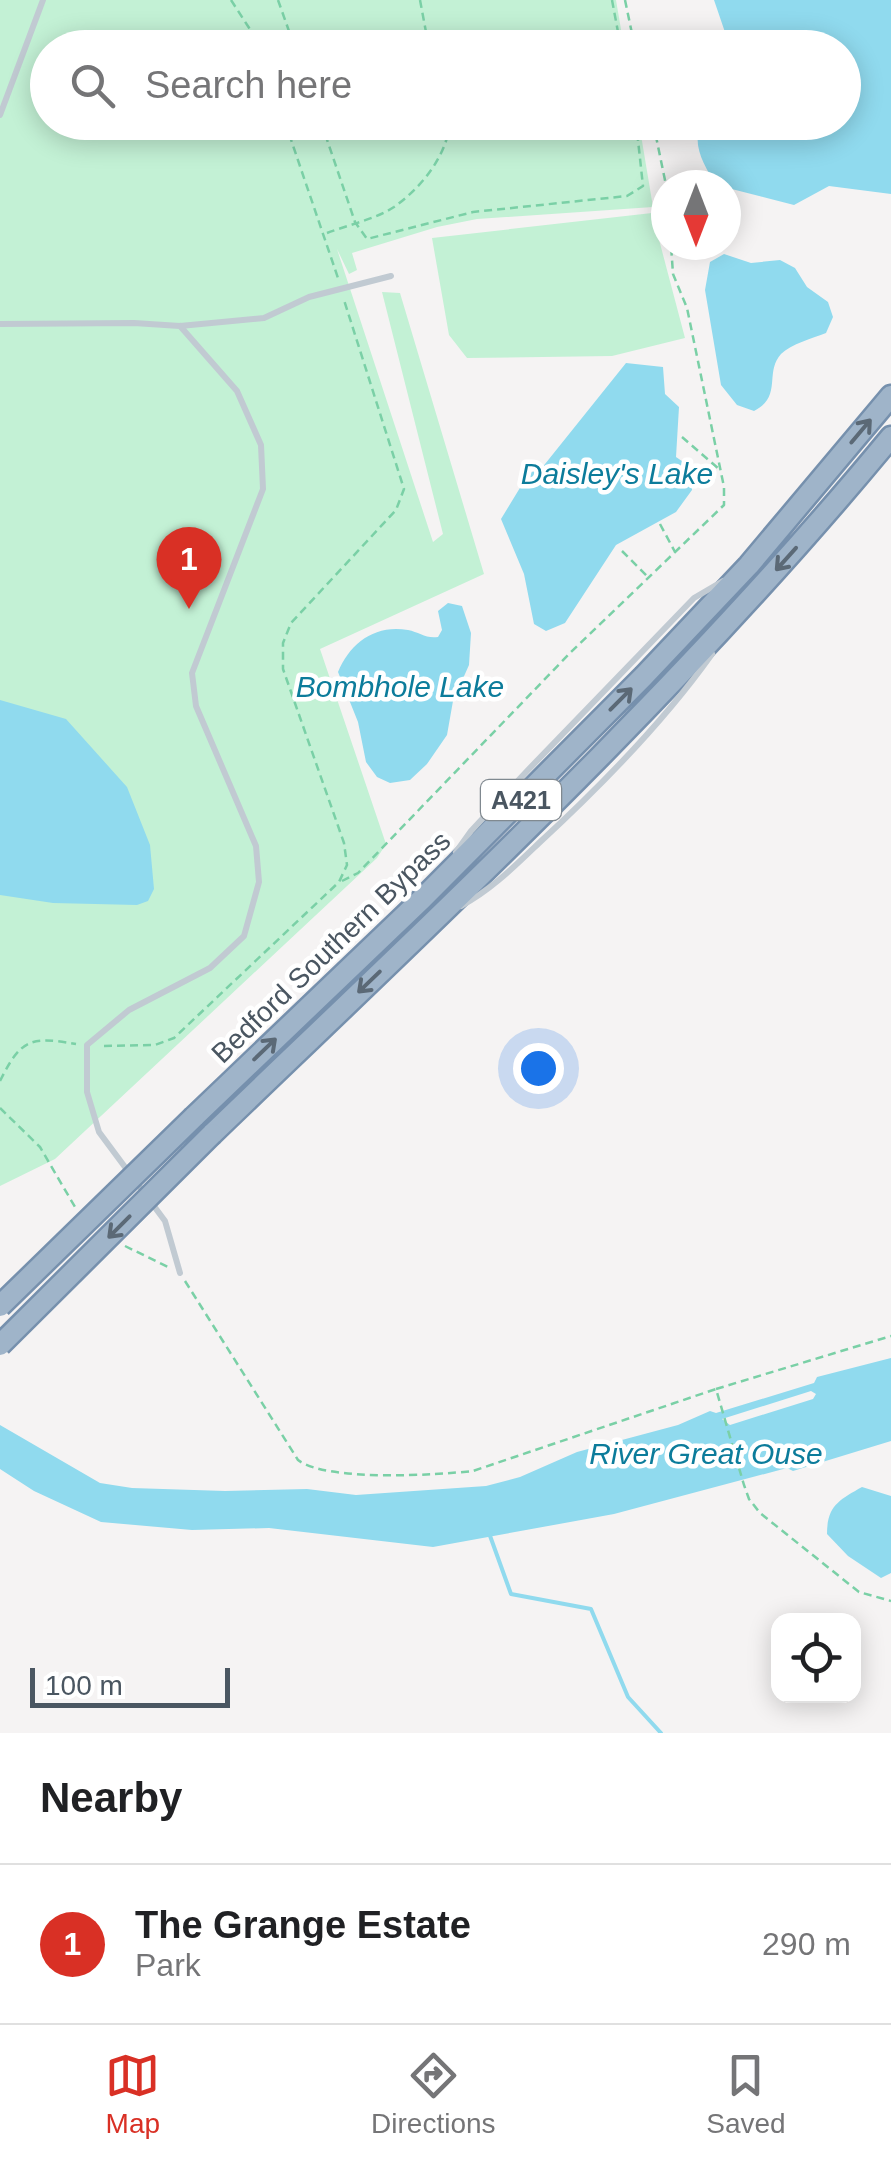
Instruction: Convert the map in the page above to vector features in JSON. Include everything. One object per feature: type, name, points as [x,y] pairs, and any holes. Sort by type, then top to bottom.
[{"type":"highway","name":"Bedford Southern Bypass","points":[[0,1306],[423,898],[749,565],[891,396]]},
{"type":"highway","name":"Bedford Southern Bypass","points":[[0,1345],[663,692],[891,437]]},
{"type":"lane","points":[[32,30],[43,0]]},
{"type":"lane","points":[[0,115],[30,35]]},
{"type":"lane","points":[[0,324],[180,326],[264,318],[309,297],[391,276]]},
{"type":"lane","points":[[180,326],[237,391],[262,446],[263,489],[192,673],[196,706],[256,846],[260,882],[244,936],[210,968],[129,1010],[87,1045],[87,1092],[99,1132],[165,1221],[180,1273]]},
{"type":"path","points":[[231,0],[248,30]]},
{"type":"path","points":[[278,0],[289,30]]},
{"type":"path","points":[[420,0],[426,30]]},
{"type":"path","points":[[612,0],[618,30]]},
{"type":"path","points":[[625,0],[631,30]]},
{"type":"path","points":[[291,140],[325,234],[404,489],[396,510],[291,623],[283,643],[283,669],[344,844],[348,865],[339,882]]},
{"type":"path","points":[[327,140],[355,222],[366,239],[473,212],[628,196],[643,186],[640,140]]},
{"type":"path","points":[[325,234],[392,208],[431,173],[447,140]]},
{"type":"path","points":[[657,140],[663,170]]},
{"type":"path","points":[[174,1038],[339,882],[358,873],[571,652],[724,504],[687,308],[673,274],[672,260]]},
{"type":"path","points":[[682,438],[720,470]]},
{"type":"path","points":[[660,524],[676,554]]},
{"type":"path","points":[[622,552],[650,578]]},
{"type":"path","points":[[0,1108],[40,1148],[79,1214]]},
{"type":"path","points":[[115,1242],[180,1273],[298,1460],[313,1468],[431,1476],[473,1471],[716,1389],[891,1336]]},
{"type":"path","points":[[716,1389],[749,1500],[860,1592],[891,1601]]},
{"type":"green space","points":[[0,0],[616,0],[621,30],[30,30],[30,140],[642,140],[651,195],[651,207],[477,219],[437,227],[352,253],[357,270],[349,274],[337,249],[433,542],[443,534],[382,292],[400,293],[484,574],[320,649],[386,844],[377,858],[55,1159],[0,1186]]},
{"type":"green space","points":[[651,213],[651,260],[664,260],[685,338],[612,356],[467,358],[449,335],[432,238]]},
{"type":"water","points":[[714,0],[891,0],[891,194],[829,186],[794,205],[741,191],[741,170],[708,170],[698,140],[861,140],[861,30],[724,30]]},
{"type":"water","points":[[780,260],[795,268],[807,287],[828,302],[833,317],[826,333],[781,354],[768,398],[754,411],[737,405],[721,385],[705,290],[710,262]]},
{"type":"water","name":"Daisley's Lake","points":[[626,363],[663,367],[665,394],[679,407],[676,457],[692,468],[692,490],[676,512],[616,545],[565,623],[546,631],[534,624],[524,574],[501,519],[529,473],[541,469]]},
{"type":"water","name":"Bombhole Lake","points":[[448,603],[462,606],[471,633],[469,665],[453,701],[447,735],[410,780],[390,783],[377,777],[366,762],[358,722],[338,672],[349,652],[375,633],[396,629],[438,637],[442,630],[438,611]]},
{"type":"water","points":[[0,700],[66,719],[127,787],[150,845],[154,889],[148,901],[137,905],[53,903],[0,895]]},
{"type":"water","name":"River Great Ouse","points":[[891,1358],[891,1441],[793,1471],[787,1468],[614,1514],[433,1547],[269,1528],[192,1530],[101,1522],[34,1491],[0,1469],[0,1425],[100,1483],[132,1488],[307,1489],[356,1495],[486,1486],[520,1477],[577,1452],[814,1383],[817,1377]],"holes":[[[811,1391],[816,1394],[813,1399],[730,1425],[722,1419]]]},
{"type":"water","points":[[862,1487],[891,1496],[891,1573],[881,1578],[848,1556],[827,1534],[829,1517],[836,1505]]},
{"type":"waterway","points":[[489,1533],[511,1594],[591,1609],[628,1697],[661,1733]]},
{"type":"place","name":"The Grange Estate","points":[[189,609]]}]
